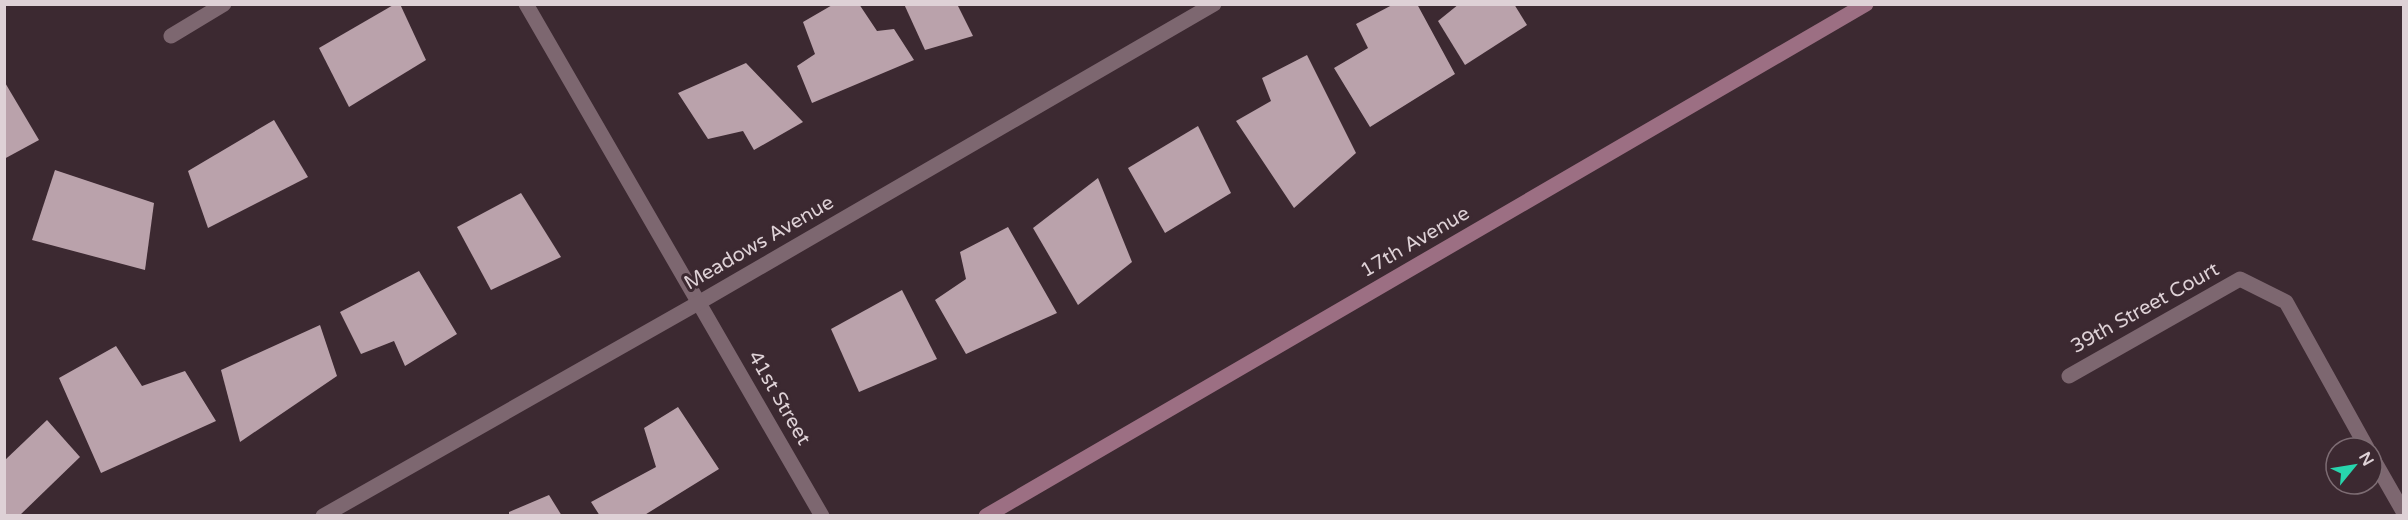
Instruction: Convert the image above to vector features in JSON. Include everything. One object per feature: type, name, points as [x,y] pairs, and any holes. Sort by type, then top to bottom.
[{"type":"main road","name":"17th Avenue","points":[[986,516],[1866,4]]},
{"type":"street","points":[[171,36],[224,4]]},
{"type":"street","name":"41st Street","points":[[526,4],[822,516]]},
{"type":"street","name":"Meadows Avenue","points":[[323,516],[1214,4]]},
{"type":"street","name":"39th Street Court","points":[[2069,376],[2240,279],[2286,302],[2360,436]]},
{"type":"street","points":[[2384,479],[2403,513]]},
{"type":"building","points":[[395,4],[400,4],[426,60],[349,107],[319,48]]},
{"type":"building","points":[[834,4],[859,4],[877,31],[894,29],[914,60],[812,103],[797,66],[815,54],[803,22]]},
{"type":"building","points":[[904,4],[957,4],[973,36],[925,50]]},
{"type":"building","points":[[1394,4],[1417,4],[1455,74],[1370,127],[1334,68],[1368,48],[1356,24]]},
{"type":"building","points":[[1459,4],[1514,4],[1527,25],[1465,65],[1438,21]]},
{"type":"building","points":[[1307,55],[1356,153],[1294,208],[1236,121],[1271,101],[1262,78]]},
{"type":"building","points":[[746,63],[803,122],[754,150],[743,131],[708,139],[678,93]]},
{"type":"building","points":[[4,81],[39,140],[4,159]]},
{"type":"building","points":[[274,120],[308,177],[208,228],[188,171]]},
{"type":"building","points":[[1198,126],[1231,193],[1165,233],[1128,168]]},
{"type":"building","points":[[55,170],[154,203],[145,270],[32,240]]},
{"type":"building","points":[[1098,178],[1132,262],[1078,305],[1033,228]]},
{"type":"building","points":[[521,193],[561,257],[491,290],[457,227]]},
{"type":"building","points":[[1008,227],[1057,313],[966,354],[935,300],[966,279],[960,252]]},
{"type":"building","points":[[419,271],[457,334],[405,366],[394,341],[361,354],[340,312]]},
{"type":"building","points":[[902,290],[937,359],[859,392],[831,329]]},
{"type":"building","points":[[320,325],[337,376],[240,442],[221,370]]},
{"type":"building","points":[[116,346],[142,386],[185,371],[216,421],[101,473],[59,378]]},
{"type":"building","points":[[678,407],[719,469],[643,516],[600,516],[591,502],[656,467],[644,428]]},
{"type":"building","points":[[47,420],[80,457],[19,516],[4,516],[4,461]]},
{"type":"building","points":[[549,495],[562,516],[509,516],[509,512]]}]
